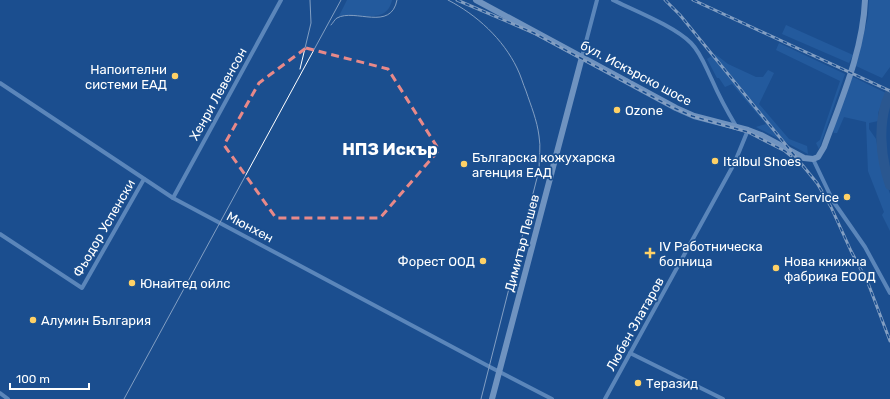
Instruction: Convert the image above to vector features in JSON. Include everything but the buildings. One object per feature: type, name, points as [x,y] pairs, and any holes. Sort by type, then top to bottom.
[{"type":"main road","name":"бул. Искърско шосе","points":[[476,0],[676,108],[694,116],[748,130],[804,158],[813,159]]},
{"type":"main road","points":[[813,159],[818,157],[824,147],[856,57],[865,0]]},
{"type":"main road","name":"Димитър Пешев","points":[[492,399],[582,57]]},
{"type":"street","name":"Хенри Левенсон","points":[[173,198],[281,0]]},
{"type":"street","name":"Димитър Пешев","points":[[582,57],[597,0]]},
{"type":"street","points":[[613,0],[667,27],[692,44],[701,58],[724,107],[736,126]]},
{"type":"street","name":"Мюнхен","points":[[0,83],[173,198],[499,372]]},
{"type":"street","name":"Любен Златаров","points":[[605,399],[734,164],[748,130]]},
{"type":"street","points":[[813,159],[833,201],[865,246],[890,293]]},
{"type":"street","name":"Фьодор Успенски","points":[[0,234],[82,288],[144,179]]},
{"type":"street","points":[[630,353],[723,399]]},
{"type":"street","points":[[499,372],[552,399]]},
{"type":"street","points":[[0,393],[8,399]]},
{"type":"highlighted area","points":[[306,48],[388,69],[439,150],[380,218],[276,218],[224,145],[259,83]]},
{"type":"shaded area","points":[[347,0],[392,0],[389,8],[376,16],[352,15],[338,18]]},
{"type":"shaded area","points":[[869,0],[890,0],[890,67],[882,78],[856,66],[868,17]]},
{"type":"shaded area","points":[[786,25],[853,55],[849,63],[782,34]]},
{"type":"shaded area","points":[[779,43],[845,74],[819,149],[816,143],[820,140],[840,81],[776,50]]},
{"type":"shaded area","points":[[715,54],[728,64],[756,77],[763,77],[768,70],[774,73],[759,104],[789,139],[807,146],[808,154],[756,127],[766,124],[732,84],[725,87],[719,78],[717,78],[707,59]]},
{"type":"shaded area","points":[[851,76],[886,93],[878,113],[878,121],[869,123],[869,129],[876,139],[881,167],[890,194],[890,231],[882,215],[884,212],[868,171],[866,122],[844,117],[837,133],[834,133],[833,130]]},
{"type":"waterway","points":[[890,93],[883,115],[881,139],[884,162],[890,185]]},
{"type":"tram line","points":[[300,69],[311,23],[310,0]]},
{"type":"tram line","points":[[124,399],[341,0]]},
{"type":"tram line","points":[[331,25],[336,19],[344,16],[353,15],[380,17],[388,15],[393,10],[397,0]]},
{"type":"tram line","points":[[448,0],[479,20],[497,38],[511,57],[520,74],[532,108],[540,140],[539,170],[481,399]]},
{"type":"railway","points":[[457,0],[534,33],[670,106],[692,116],[748,132],[785,151],[791,156]]},
{"type":"railway","points":[[665,0],[680,15],[817,183],[831,207],[851,251],[868,283],[890,341]]},
{"type":"railway","points":[[693,0],[890,91]]},
{"type":"place","name":"Напоителни системи ЕАД","points":[[175,76]]},
{"type":"place","name":"Ozone","points":[[617,110]]},
{"type":"place","name":"Italbul Shoes","points":[[715,161]]},
{"type":"place","name":"Българска кожухарска агенция ЕАД","points":[[464,164]]},
{"type":"place","name":"CarPaint Service","points":[[847,197]]},
{"type":"place","name":"IV Работническа болница","points":[[650,253]]},
{"type":"place","name":"Форест ООД","points":[[483,261]]},
{"type":"place","name":"Нова книжна фабрика ЕООД","points":[[776,268]]},
{"type":"place","name":"Юнайтед ойлс","points":[[132,283]]},
{"type":"place","name":"Алумин България","points":[[33,320]]},
{"type":"place","name":"Теразид","points":[[638,383]]},
{"type":"district","name":"НПЗ Искър","points":[[390,149]]}]
